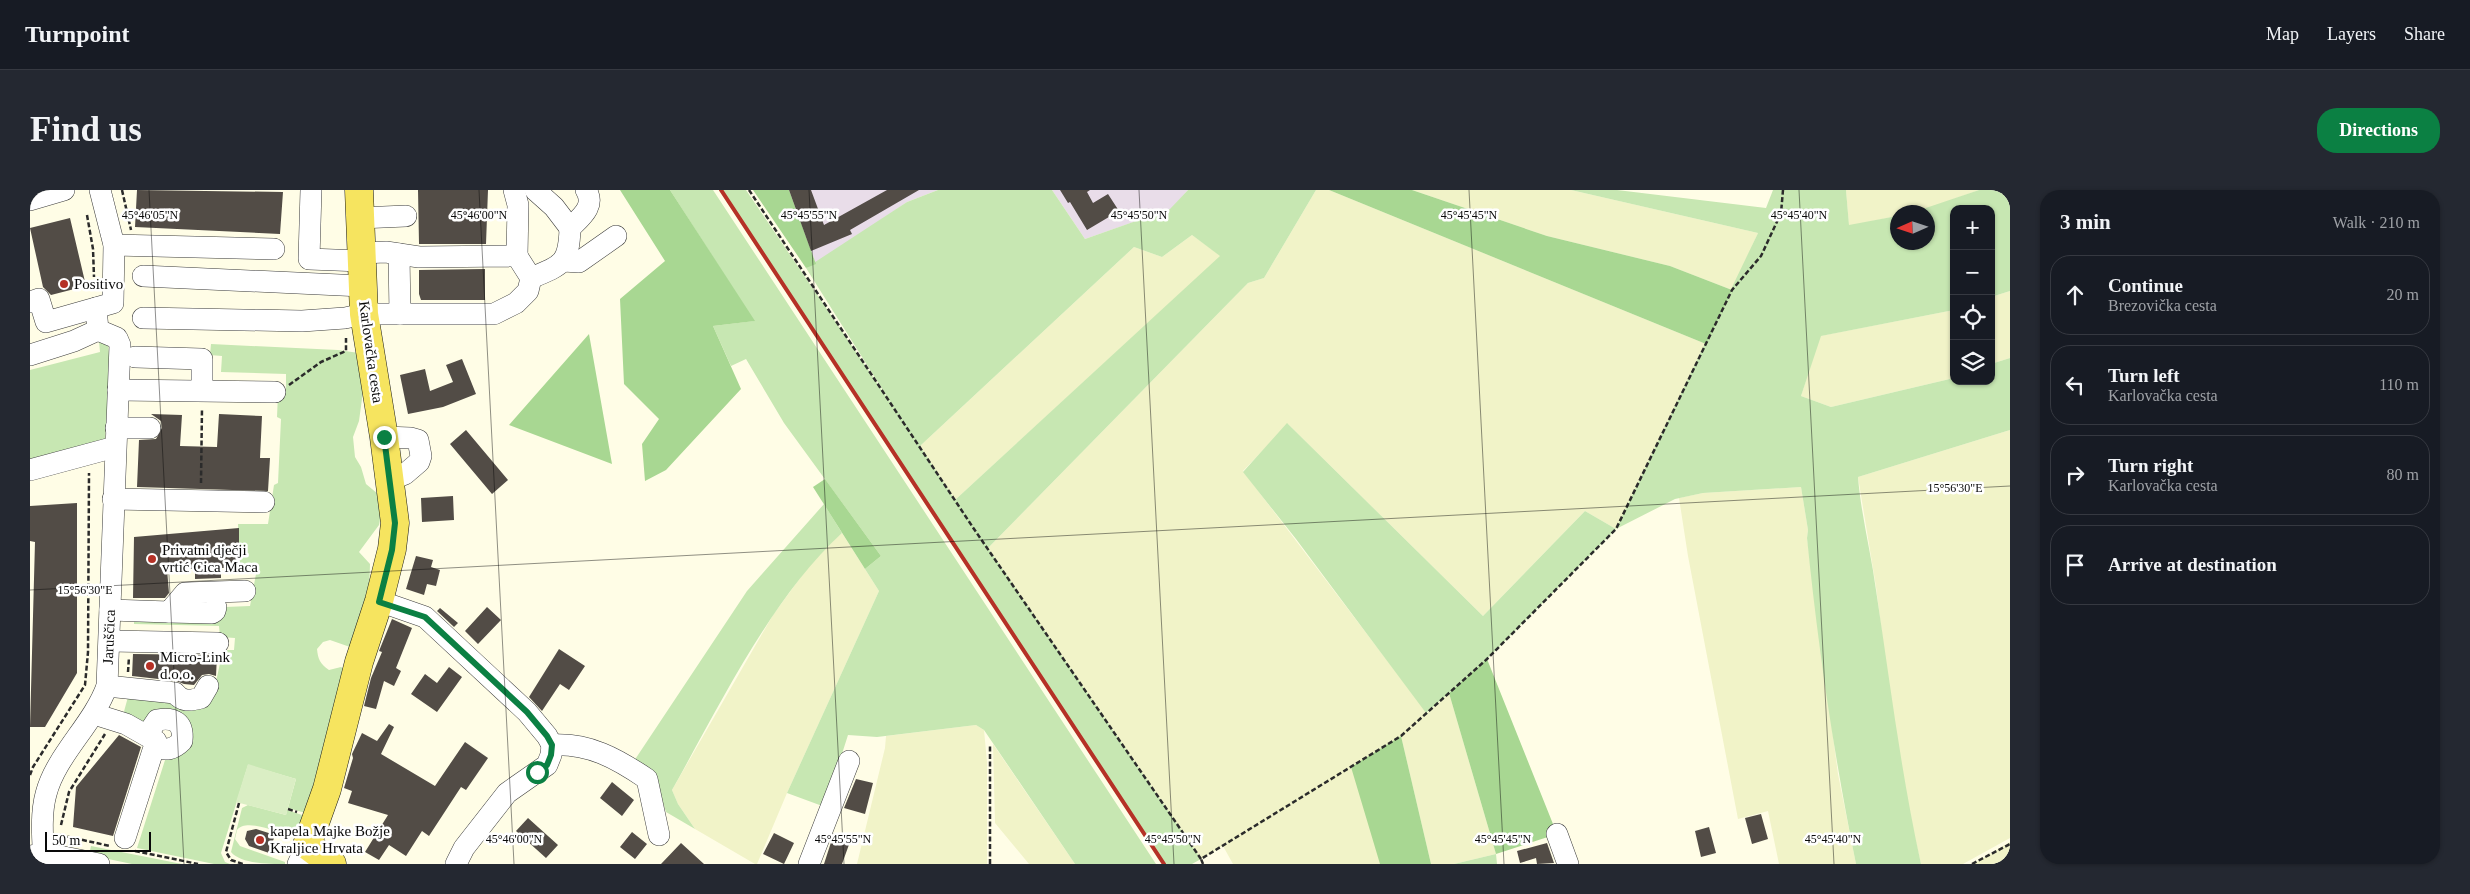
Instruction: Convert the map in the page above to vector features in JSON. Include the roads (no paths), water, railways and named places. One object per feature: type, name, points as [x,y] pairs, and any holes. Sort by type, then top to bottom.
[{"type":"main road","name":"Karlovačka cesta","points":[[299,854],[327,789],[359,662],[379,602],[392,550],[395,523],[384,437],[364,314],[359,190]]},
{"type":"main road","points":[[299,854],[332,864]]},
{"type":"street","points":[[30,200],[64,190]]},
{"type":"street","points":[[98,330],[105,305],[114,245],[100,190]]},
{"type":"street","points":[[311,190],[309,259],[361,267]]},
{"type":"street","points":[[143,318],[302,321],[345,318],[364,314],[494,314],[516,303],[528,291],[531,278],[517,256],[518,205],[514,190]]},
{"type":"street","points":[[531,278],[552,269],[564,261],[569,250],[570,228],[554,207],[536,190]]},
{"type":"street","points":[[570,228],[586,212],[589,206],[586,190]]},
{"type":"street","points":[[360,218],[406,216]]},
{"type":"street","points":[[564,261],[580,262],[616,236]]},
{"type":"street","points":[[114,245],[274,249]]},
{"type":"street","points":[[143,276],[361,267],[386,252],[419,257],[517,256]]},
{"type":"street","points":[[400,254],[400,314]]},
{"type":"street","points":[[30,302],[39,299],[46,322],[105,305]]},
{"type":"street","points":[[30,355],[74,341],[98,330],[117,338],[128,351],[202,359],[202,390]]},
{"type":"street","name":"Jaruščica","points":[[116,849],[39,858],[46,793],[54,773],[94,714],[107,686],[110,641],[115,437],[118,390],[128,351]]},
{"type":"street","points":[[118,390],[275,392]]},
{"type":"street","points":[[30,470],[115,437],[150,428]]},
{"type":"street","points":[[113,499],[264,502]]},
{"type":"street","points":[[169,612],[185,592],[245,591]]},
{"type":"street","points":[[379,602],[425,617],[527,712],[552,745],[547,765],[507,793],[464,848],[456,864]]},
{"type":"street","points":[[110,610],[212,613],[216,607]]},
{"type":"street","points":[[110,641],[218,643]]},
{"type":"street","points":[[107,686],[175,693],[180,699],[186,701],[201,698],[208,686]]},
{"type":"street","points":[[94,714],[126,724],[156,740],[153,738],[116,849]]},
{"type":"street","points":[[552,745],[583,746],[626,764],[647,779],[659,835]]},
{"type":"street","points":[[810,864],[849,761]]},
{"type":"street","points":[[1557,834],[1568,864]]},
{"type":"railway","points":[[721,190],[1164,864]]},
{"type":"place","name":"Positivo","points":[[64,284]]},
{"type":"place","name":"Privatni dječji vrtić Cica Maca","points":[[152,559]]},
{"type":"place","name":"Micro-Link d.o.o.","points":[[150,666]]},
{"type":"place","name":"kapela Majke Božje Kraljice Hrvata","points":[[260,840]]}]
